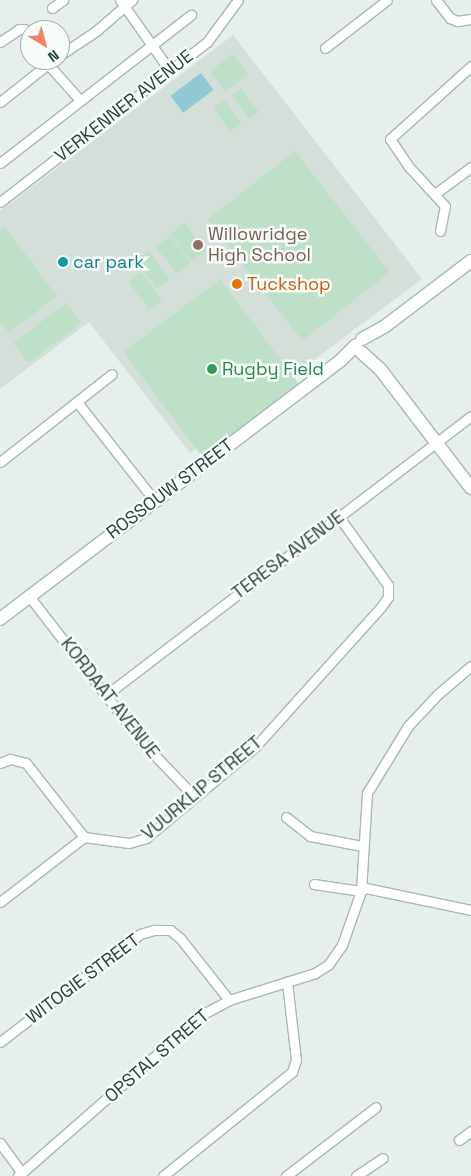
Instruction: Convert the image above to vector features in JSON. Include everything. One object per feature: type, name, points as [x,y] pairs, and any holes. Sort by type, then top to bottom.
[{"type":"main road","name":"ROSSOUW STREET","points":[[0,619],[154,500],[341,360],[363,347],[384,327],[471,261]]},
{"type":"main road","points":[[363,347],[471,488]]},
{"type":"street","points":[[52,8],[62,0]]},
{"type":"street","name":"VERKENNER AVENUE","points":[[0,202],[207,42],[238,0]]},
{"type":"street","points":[[325,48],[387,0]]},
{"type":"street","points":[[436,0],[450,18],[457,21],[471,19]]},
{"type":"street","points":[[70,48],[96,31],[125,2],[170,71]]},
{"type":"street","points":[[0,163],[191,14]]},
{"type":"street","points":[[0,42],[20,29]]},
{"type":"street","points":[[440,231],[445,206],[436,193],[409,167],[390,142],[390,136],[471,66]]},
{"type":"street","points":[[0,102],[37,70]]},
{"type":"street","points":[[55,70],[80,100]]},
{"type":"street","points":[[436,193],[471,167]]},
{"type":"street","points":[[0,462],[112,374]]},
{"type":"street","points":[[77,402],[154,500]]},
{"type":"street","name":"TERESA AVENUE","points":[[106,694],[339,517],[436,440],[471,416]]},
{"type":"street","name":"VUURKLIP STREET","points":[[84,837],[138,841],[153,833],[194,796],[255,747],[388,597],[385,579],[339,517]]},
{"type":"street","name":"KORDAAT AVENUE","points":[[29,596],[141,742],[194,796]]},
{"type":"street","name":"OPSTAL STREET","points":[[20,1174],[203,1014],[229,1000],[315,973],[332,960],[342,945],[361,889],[362,846],[367,793],[383,763],[424,708],[471,666]]},
{"type":"street","points":[[0,764],[10,759],[26,763],[84,837],[0,902]]},
{"type":"street","points":[[286,817],[310,836],[362,846]]},
{"type":"street","points":[[314,884],[361,889],[471,910]]},
{"type":"street","name":"WITOGIE STREET","points":[[0,1042],[140,934],[154,930],[170,930],[180,938],[229,1000]]},
{"type":"street","points":[[163,1176],[292,1072],[296,1060],[287,982]]},
{"type":"street","points":[[286,1176],[376,1107]]},
{"type":"street","points":[[459,1140],[471,1131]]},
{"type":"street","points":[[0,1143],[20,1174]]},
{"type":"street","points":[[356,1176],[383,1158]]},
{"type":"shaded area","name":"Willowridge High School","points":[[233,35],[422,279],[190,453],[89,322],[0,389],[0,211]]},
{"type":"green space","points":[[233,54],[248,74],[225,91],[210,71]]},
{"type":"green space","points":[[241,88],[259,112],[249,119],[231,95]]},
{"type":"green space","points":[[225,100],[242,124],[230,132],[214,108]]},
{"type":"green space","points":[[295,151],[390,272],[302,341],[208,219]]},
{"type":"green space","points":[[185,223],[206,251],[192,262],[171,234]]},
{"type":"green space","points":[[5,227],[57,296],[9,333],[0,322],[0,231]]},
{"type":"green space","points":[[170,236],[191,263],[177,274],[156,247]]},
{"type":"green space","points":[[149,251],[170,279],[157,289],[136,261]]},
{"type":"green space","points":[[141,272],[162,300],[149,310],[128,282]]},
{"type":"green space","name":"Rugby Field","points":[[220,279],[301,387],[205,460],[123,352]]},
{"type":"green space","points":[[66,303],[81,323],[28,363],[13,343]]},
{"type":"water","points":[[201,73],[214,90],[183,113],[171,96]]},
{"type":"place","name":"Willowridge High School","points":[[198,245]]},
{"type":"place","name":"car park","points":[[63,262]]},
{"type":"place","name":"Tuckshop","points":[[237,284]]},
{"type":"place","name":"Rugby Field","points":[[212,369]]}]
